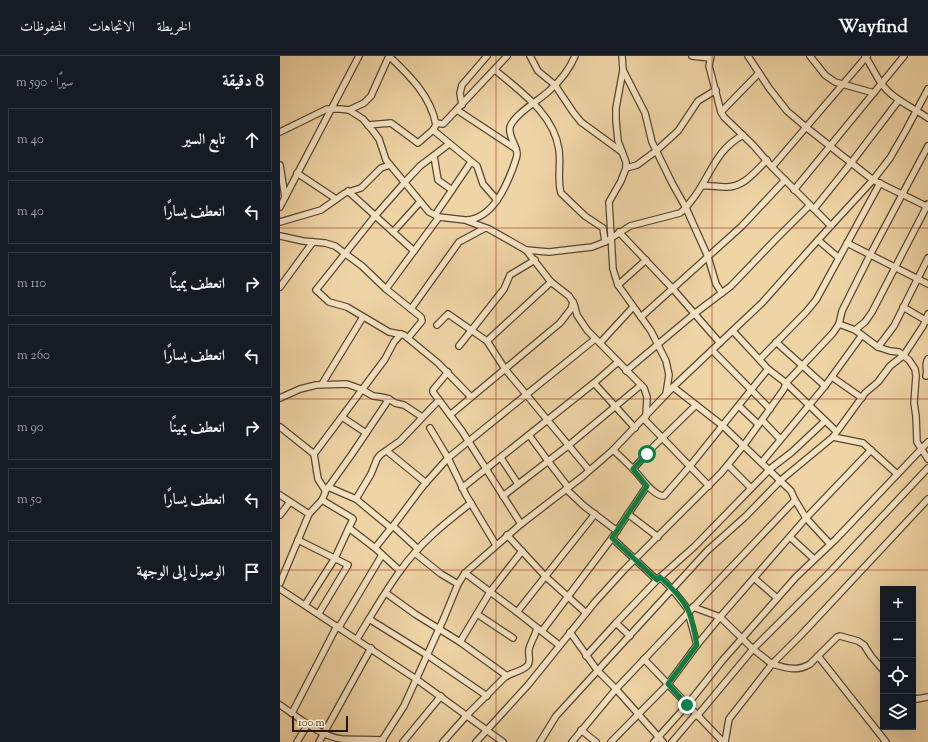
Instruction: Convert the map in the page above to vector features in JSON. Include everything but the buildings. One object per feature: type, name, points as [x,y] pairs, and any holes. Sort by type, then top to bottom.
[{"type":"street","points":[[280,207],[359,56]]},
{"type":"street","points":[[349,110],[364,103],[371,96],[389,56],[411,77],[419,87],[428,102],[436,123],[433,130],[418,143],[391,123],[368,125]]},
{"type":"street","points":[[462,105],[460,93],[462,85],[487,56]]},
{"type":"street","points":[[530,56],[538,71],[555,85],[581,122],[622,152]]},
{"type":"street","points":[[465,220],[478,218],[497,200],[508,183],[517,156],[511,135],[510,128],[512,124],[524,110],[555,85],[575,56]]},
{"type":"street","points":[[622,56],[623,70],[616,113],[618,137],[626,162],[626,168],[621,181],[609,202],[613,269],[618,285],[641,318],[666,361],[669,370],[666,395]]},
{"type":"street","points":[[692,56],[710,57],[709,66],[721,112],[724,117],[767,160],[772,168],[831,226]]},
{"type":"street","points":[[748,56],[787,111],[807,128],[873,180],[927,206],[869,317],[854,330]]},
{"type":"street","points":[[810,56],[825,75],[835,82],[841,85],[874,93]]},
{"type":"street","points":[[772,168],[866,56],[881,84],[899,100],[928,118]]},
{"type":"street","points":[[794,190],[904,56]]},
{"type":"street","points":[[436,123],[444,123],[506,57]]},
{"type":"street","points":[[495,70],[534,103],[556,135],[560,154],[561,193],[586,216],[602,226],[604,230],[604,242]]},
{"type":"street","points":[[623,70],[645,113],[650,138],[686,208],[708,258],[716,284],[722,293]]},
{"type":"street","points":[[721,112],[759,73]]},
{"type":"street","points":[[280,705],[324,733],[342,739],[382,741],[404,706],[458,584],[465,573],[521,524],[613,450],[673,387],[770,294],[873,180],[890,158],[928,89]]},
{"type":"street","points":[[626,168],[637,166],[656,151],[678,131],[698,101],[716,90]]},
{"type":"street","points":[[626,371],[694,314],[722,293],[741,276],[774,241],[812,207],[851,163],[899,100]]},
{"type":"street","points":[[280,132],[322,111],[340,108],[349,110],[360,116],[379,139],[386,160],[426,209],[437,216],[465,220],[485,228],[526,250],[551,282],[568,294],[573,302],[577,315],[598,341],[641,385],[647,397],[645,418],[709,486]]},
{"type":"street","points":[[457,110],[516,149]]},
{"type":"street","points":[[433,130],[478,168],[483,184],[497,200]]},
{"type":"street","points":[[526,250],[549,252],[592,247],[604,242],[630,226],[676,214],[686,208],[702,186],[723,150],[734,140],[743,135]]},
{"type":"street","points":[[449,144],[420,166],[405,182],[375,216],[316,290],[329,302],[347,307],[389,332],[401,334],[408,338],[448,372],[471,397]]},
{"type":"street","points":[[476,742],[528,685],[586,613],[634,560],[658,538],[728,465],[744,446],[784,389],[786,383],[833,333],[839,324],[842,311],[870,255],[928,146]]},
{"type":"street","points":[[434,156],[438,180],[452,190]]},
{"type":"street","points":[[702,186],[712,185],[726,187],[742,184],[767,160]]},
{"type":"street","points":[[386,289],[414,251],[471,162]]},
{"type":"street","points":[[280,165],[285,198]]},
{"type":"street","points":[[280,222],[317,212],[348,192],[361,188],[381,168],[390,165]]},
{"type":"street","points":[[298,173],[336,199]]},
{"type":"street","points":[[641,318],[742,226],[785,180]]},
{"type":"street","points":[[760,359],[811,306],[848,243],[880,183]]},
{"type":"street","points":[[348,192],[414,251]]},
{"type":"street","points":[[393,232],[420,202]]},
{"type":"street","points":[[411,309],[459,242],[485,228]]},
{"type":"street","points":[[619,232],[673,289],[720,343]]},
{"type":"street","points":[[280,236],[335,246],[362,266],[386,289],[422,319],[408,338]]},
{"type":"street","points":[[818,240],[839,258]]},
{"type":"street","points":[[280,287],[313,242]]},
{"type":"street","points":[[848,243],[928,284]]},
{"type":"street","points":[[878,347],[894,326],[928,258]]},
{"type":"street","points":[[459,346],[504,289],[512,273],[535,260]]},
{"type":"street","points":[[618,285],[646,260]]},
{"type":"street","points":[[487,341],[551,282]]},
{"type":"street","points":[[450,415],[564,319],[573,302]]},
{"type":"street","points":[[375,548],[426,483],[448,458],[598,341],[633,307]]},
{"type":"street","points":[[903,307],[927,321]]},
{"type":"street","points":[[438,325],[448,314],[487,341],[505,369],[589,470]]},
{"type":"street","points":[[540,742],[556,716],[707,551],[746,516],[781,480],[834,434],[862,398],[878,382],[890,366],[904,355],[927,321],[928,314]]},
{"type":"street","points":[[322,384],[363,317]]},
{"type":"street","points":[[839,324],[849,327],[878,347],[899,352],[909,360],[916,372],[914,403],[917,442],[928,459]]},
{"type":"street","points":[[733,330],[768,369],[786,383],[826,421],[834,434],[863,443],[897,474]]},
{"type":"street","points":[[314,454],[385,359],[401,334]]},
{"type":"street","points":[[762,462],[825,386],[862,335]]},
{"type":"street","points":[[776,342],[825,386]]},
{"type":"street","points":[[712,350],[770,409]]},
{"type":"street","points":[[916,372],[927,376],[926,364],[928,359]]},
{"type":"street","points":[[462,488],[594,383],[618,362]]},
{"type":"street","points":[[613,450],[633,469],[647,486],[659,495],[664,496],[723,426],[768,369]]},
{"type":"street","points":[[448,372],[432,390],[468,442],[521,524]]},
{"type":"street","points":[[832,377],[862,398]]},
{"type":"street","points":[[594,383],[635,428]]},
{"type":"street","points":[[280,398],[300,389],[322,384],[347,384],[362,389],[373,396],[389,400],[395,404],[404,405],[422,417]]},
{"type":"street","points":[[503,496],[548,462],[641,385]]},
{"type":"street","points":[[673,387],[723,426],[770,469],[791,491],[806,518],[830,544]]},
{"type":"street","points":[[280,583],[309,514],[322,500],[327,489],[389,400]]},
{"type":"street","points":[[356,500],[371,474],[377,459],[397,444],[439,400]]},
{"type":"street","points":[[633,469],[696,405]]},
{"type":"street","points":[[738,406],[780,439]]},
{"type":"street","points":[[342,417],[366,433]]},
{"type":"street","points":[[586,656],[658,579],[695,546],[770,469],[792,452],[826,421]]},
{"type":"street","points":[[280,427],[314,454],[318,479],[327,489],[356,500],[392,527],[441,574],[458,584]]},
{"type":"street","points":[[430,428],[448,458],[462,488],[496,545]]},
{"type":"street","points":[[529,435],[567,488],[595,514],[617,531]]},
{"type":"street","points":[[570,632],[597,670],[638,714],[658,740],[742,638],[778,598],[814,559],[922,450],[928,442]]},
{"type":"street","points":[[611,742],[668,684],[720,617],[806,518],[871,450]]},
{"type":"street","points":[[387,451],[426,483]]},
{"type":"street","points":[[501,458],[518,484]]},
{"type":"street","points":[[728,465],[751,488]]},
{"type":"street","points":[[672,742],[753,650],[830,572],[928,468]]},
{"type":"street","points":[[443,742],[467,715],[507,676],[512,672],[520,670],[528,665],[530,647],[539,629],[567,597],[612,538],[647,486]]},
{"type":"street","points":[[280,495],[309,514]]},
{"type":"street","points":[[644,659],[696,715],[724,742],[730,719],[772,664],[928,499]]},
{"type":"street","points":[[305,605],[335,558],[352,518],[322,500]]},
{"type":"street","points":[[572,742],[616,689],[795,500]]},
{"type":"street","points":[[280,515],[290,502]]},
{"type":"street","points":[[357,639],[400,571],[435,532],[471,503]]},
{"type":"street","points":[[517,612],[595,514]]},
{"type":"street","points":[[628,514],[658,538]]},
{"type":"street","points":[[349,528],[375,548],[400,571]]},
{"type":"street","points":[[507,536],[567,597],[586,613]]},
{"type":"street","points":[[790,537],[814,559]]},
{"type":"street","points":[[612,538],[634,560],[672,589],[684,603],[689,612],[697,645]]},
{"type":"street","points":[[298,540],[348,566],[319,614]]},
{"type":"street","points":[[460,642],[490,592],[522,551]]},
{"type":"street","points":[[292,713],[338,626],[382,555]]},
{"type":"street","points":[[465,573],[559,645]]},
{"type":"street","points":[[754,578],[778,598]]},
{"type":"street","points":[[280,588],[441,696],[503,742]]},
{"type":"street","points":[[386,594],[460,642],[507,676]]},
{"type":"street","points":[[693,607],[720,617],[753,650],[772,664],[790,669],[800,669],[810,664],[838,637],[843,636],[864,644],[871,656],[880,666]]},
{"type":"street","points":[[477,614],[513,638]]},
{"type":"street","points":[[369,620],[427,654],[487,696]]},
{"type":"street","points":[[616,623],[630,636]]},
{"type":"street","points":[[319,742],[371,648]]},
{"type":"street","points":[[818,656],[886,742]]},
{"type":"street","points":[[403,742],[441,696]]},
{"type":"street","points":[[916,700],[928,697]]},
{"type":"street","points":[[297,742],[308,724]]},
{"type":"street","points":[[581,730],[596,742]]},
{"type":"route","points":[[647,454],[633,469],[647,486],[612,538],[657,580],[660,577],[687,608],[697,645],[668,684],[687,705]]}]
